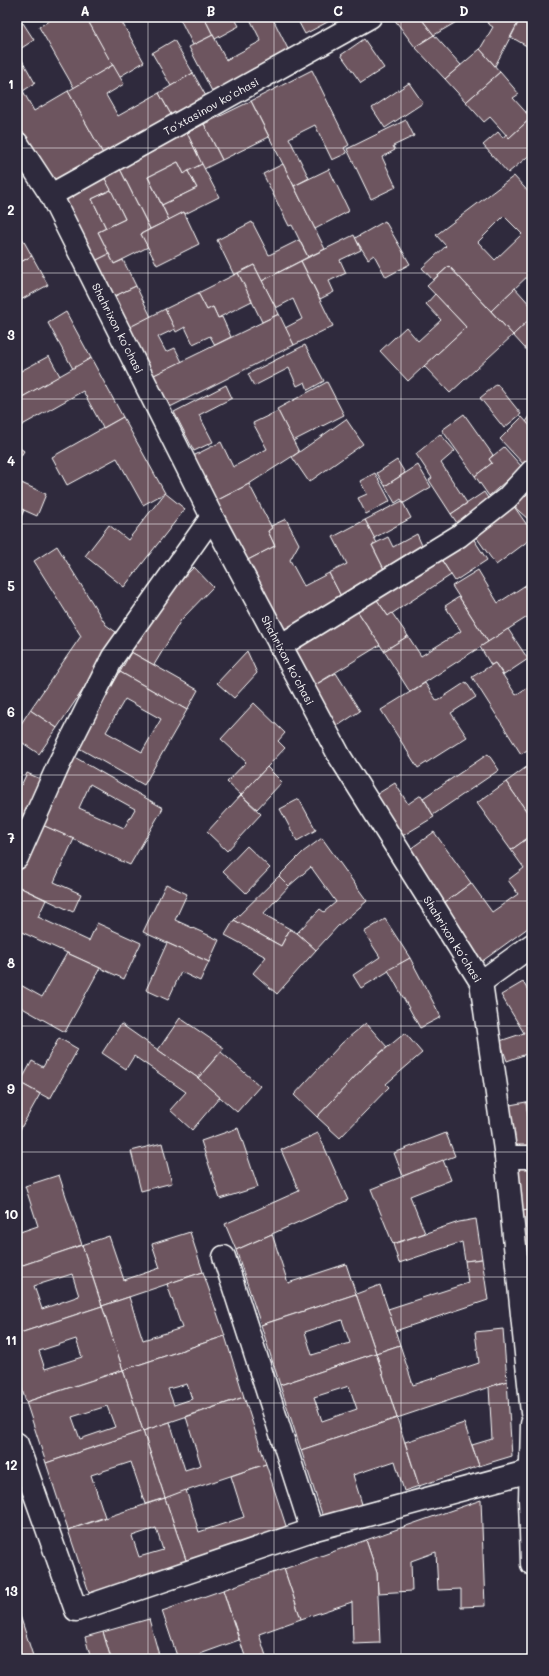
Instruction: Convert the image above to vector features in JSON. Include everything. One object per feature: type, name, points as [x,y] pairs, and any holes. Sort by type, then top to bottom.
[{"type":"street","name":"Toʻxtasinov koʻchasi","points":[[51,195],[370,17]]},
{"type":"street","name":"Shahrixon koʻchasi","points":[[17,143],[51,195],[212,517],[340,757],[481,982],[506,1157],[532,1413]]},
{"type":"street","points":[[280,646],[460,536],[507,498],[532,471]]},
{"type":"street","points":[[17,858],[59,764],[113,657],[212,517]]},
{"type":"street","points":[[481,982],[532,945]]},
{"type":"street","points":[[506,1157],[532,1157]]},
{"type":"street","points":[[224,1257],[312,1530]]},
{"type":"street","points":[[532,1424],[530,1471],[530,1548],[532,1564]]},
{"type":"street","points":[[17,1444],[76,1610],[312,1530],[530,1471]]},
{"type":"building","points":[[55,17],[86,17],[113,65],[74,88],[39,27]]},
{"type":"building","points":[[86,17],[119,17],[144,62],[119,77]]},
{"type":"building","points":[[179,17],[204,17],[213,35],[193,45]]},
{"type":"building","points":[[204,17],[234,17],[239,26],[215,39]]},
{"type":"building","points":[[249,17],[272,17],[291,55],[214,95],[189,47],[213,35],[226,60],[261,41]]},
{"type":"building","points":[[296,17],[337,17],[305,34]]},
{"type":"building","points":[[397,17],[420,17],[434,35],[415,47],[394,19]]},
{"type":"building","points":[[420,17],[465,17],[434,35]]},
{"type":"building","points":[[490,17],[521,17],[495,66],[480,49],[493,27],[487,23]]},
{"type":"building","points":[[521,17],[532,17],[532,49],[511,37]]},
{"type":"building","points":[[23,23],[34,40],[17,51],[17,27]]},
{"type":"building","points":[[434,35],[461,65],[445,79],[415,47]]},
{"type":"building","points":[[364,39],[384,68],[361,83],[341,55]]},
{"type":"building","points":[[174,40],[193,73],[171,86],[152,53]]},
{"type":"building","points":[[480,49],[500,72],[466,102],[445,79]]},
{"type":"building","points":[[18,53],[35,83],[23,91],[34,111],[68,91],[104,155],[48,187],[17,132]]},
{"type":"building","points":[[113,65],[124,84],[106,95],[118,116],[159,93],[173,118],[105,157],[68,91]]},
{"type":"building","points":[[312,70],[349,145],[344,148],[347,153],[332,160],[315,125],[289,138],[309,178],[294,186],[251,101]]},
{"type":"building","points":[[500,72],[519,94],[513,98],[531,118],[509,138],[490,117],[484,122],[466,102]]},
{"type":"building","points":[[193,73],[207,98],[173,118],[159,93]]},
{"type":"building","points":[[409,83],[423,103],[385,128],[372,108]]},
{"type":"building","points":[[251,101],[269,137],[222,160],[204,124]]},
{"type":"building","points":[[532,107],[532,153],[508,173],[483,145],[498,132],[503,138],[506,134],[509,138],[531,118],[526,112]]},
{"type":"building","points":[[406,120],[414,136],[393,146],[395,150],[382,157],[396,187],[371,199],[347,149]]},
{"type":"building","points":[[204,124],[222,160],[204,169],[187,133]]},
{"type":"building","points":[[187,133],[202,164],[184,174],[178,162],[148,177],[169,220],[150,229],[119,167]]},
{"type":"building","points":[[178,162],[184,174],[188,171],[197,188],[162,205],[148,177]]},
{"type":"building","points":[[202,164],[219,197],[185,214],[184,212],[169,220],[162,205],[197,188],[188,171]]},
{"type":"building","points":[[283,164],[325,249],[308,257],[292,225],[289,226],[263,174]]},
{"type":"building","points":[[119,167],[150,229],[141,234],[148,247],[114,264],[98,232],[125,219],[103,175]]},
{"type":"building","points":[[329,169],[349,211],[315,229],[294,186]]},
{"type":"building","points":[[103,175],[111,190],[92,199],[106,228],[98,232],[109,254],[93,262],[60,196]]},
{"type":"building","points":[[514,176],[532,196],[532,272],[491,311],[449,266],[433,280],[422,268],[446,246],[436,235]],"holes":[[[504,216],[522,234],[495,260],[478,242]]]},
{"type":"building","points":[[111,190],[125,219],[106,228],[92,199]]},
{"type":"building","points":[[184,212],[199,244],[157,265],[141,234]]},
{"type":"building","points":[[385,221],[410,264],[386,277],[374,255],[368,259],[355,238]]},
{"type":"building","points":[[252,222],[269,255],[299,240],[308,257],[262,281],[254,265],[234,275],[217,240]]},
{"type":"building","points":[[17,229],[32,256],[17,264]]},
{"type":"building","points":[[354,235],[361,250],[340,260],[346,273],[329,281],[334,292],[320,299],[301,261]]},
{"type":"building","points":[[109,254],[114,264],[123,260],[136,286],[111,298],[93,262]]},
{"type":"building","points":[[32,256],[48,285],[17,302],[17,264]]},
{"type":"building","points":[[301,261],[333,326],[294,345],[285,328],[302,319],[293,299],[276,308],[262,281]]},
{"type":"building","points":[[254,265],[279,314],[262,322],[238,273]]},
{"type":"building","points":[[449,266],[513,335],[450,393],[424,366],[466,327],[427,286]]},
{"type":"building","points":[[238,273],[252,301],[218,318],[213,307],[207,310],[198,293]]},
{"type":"building","points":[[136,286],[151,317],[126,329],[111,298]]},
{"type":"building","points":[[515,288],[532,307],[532,317],[513,335],[491,311]]},
{"type":"building","points":[[198,293],[207,310],[213,307],[218,318],[222,317],[231,337],[215,345],[210,336],[193,344],[185,327],[176,332],[165,309]]},
{"type":"building","points":[[435,294],[466,327],[408,381],[380,351],[406,327],[418,341],[441,320],[426,304]]},
{"type":"building","points":[[165,309],[175,329],[158,337],[166,352],[175,348],[182,362],[150,377],[126,329]]},
{"type":"building","points":[[66,312],[91,358],[73,369],[48,323]]},
{"type":"building","points":[[279,314],[294,345],[166,409],[150,377]]},
{"type":"building","points":[[532,317],[532,356],[513,335]]},
{"type":"building","points":[[305,345],[324,381],[308,390],[305,382],[297,386],[289,368],[254,386],[248,374]]},
{"type":"building","points":[[49,356],[60,376],[17,400],[17,373]]},
{"type":"building","points":[[91,358],[123,417],[103,428],[83,391],[17,428],[17,400]]},
{"type":"building","points":[[327,382],[344,415],[293,441],[277,409]]},
{"type":"building","points":[[497,384],[521,414],[504,428],[480,398]]},
{"type":"building","points":[[226,385],[232,398],[199,415],[213,442],[194,451],[174,412]]},
{"type":"building","points":[[278,411],[299,452],[249,484],[214,502],[191,457],[221,442],[233,467],[267,449],[253,423]]},
{"type":"building","points":[[532,413],[532,428],[526,422]]},
{"type":"building","points":[[464,414],[493,455],[489,459],[492,463],[475,476],[442,430]]},
{"type":"building","points":[[123,417],[165,493],[143,505],[117,458],[67,485],[52,457]]},
{"type":"building","points":[[522,417],[532,428],[532,461],[526,467],[500,439]]},
{"type":"building","points":[[346,419],[363,444],[309,482],[292,457]]},
{"type":"building","points":[[440,434],[455,451],[441,463],[467,503],[451,514],[429,480],[432,478],[416,454]]},
{"type":"building","points":[[17,446],[24,451],[17,462]]},
{"type":"building","points":[[504,447],[522,467],[489,496],[475,476],[492,463],[489,459]]},
{"type":"building","points":[[397,460],[405,473],[385,486],[377,473]]},
{"type":"building","points":[[418,465],[431,487],[404,503],[401,499],[395,503],[385,486]]},
{"type":"building","points":[[375,473],[390,501],[366,514],[358,498],[367,494],[360,481]]},
{"type":"building","points":[[532,479],[532,517],[529,520],[511,504]]},
{"type":"building","points":[[17,481],[46,494],[37,516],[17,507]]},
{"type":"building","points":[[249,484],[272,528],[268,531],[275,546],[244,562],[214,502]]},
{"type":"building","points":[[484,492],[492,504],[459,526],[451,514]]},
{"type":"building","points":[[165,493],[185,509],[124,587],[85,556],[109,525],[128,540]]},
{"type":"building","points":[[402,501],[411,518],[374,538],[365,520]]},
{"type":"building","points":[[513,505],[532,532],[532,538],[496,565],[474,534]]},
{"type":"building","points":[[17,507],[24,510],[17,526]]},
{"type":"building","points":[[286,519],[299,544],[290,560],[304,586],[329,573],[343,600],[283,636],[244,562],[275,546],[268,531],[272,528],[271,526]]},
{"type":"building","points":[[365,520],[377,543],[372,545],[386,573],[343,600],[329,573],[347,564],[333,537]]},
{"type":"building","points":[[417,534],[424,550],[386,573],[372,545],[388,537],[393,547]]},
{"type":"building","points":[[471,535],[487,560],[455,581],[439,556]]},
{"type":"building","points":[[57,546],[106,625],[120,635],[57,728],[30,710],[81,636],[34,561]]},
{"type":"building","points":[[439,556],[451,575],[388,616],[375,597]]},
{"type":"building","points":[[194,567],[213,587],[181,620],[154,665],[131,652],[161,601]]},
{"type":"building","points":[[478,570],[498,603],[532,581],[532,614],[488,642],[452,586]]},
{"type":"building","points":[[375,597],[388,616],[392,613],[408,636],[384,651],[356,609]]},
{"type":"building","points":[[459,597],[488,642],[410,692],[384,651],[408,636],[421,656],[461,631],[445,606]]},
{"type":"building","points":[[356,609],[380,645],[310,688],[289,650]]},
{"type":"building","points":[[508,629],[528,659],[504,675],[495,663],[491,665],[480,647]]},
{"type":"building","points":[[247,651],[257,673],[234,698],[217,683]]},
{"type":"building","points":[[131,652],[198,690],[187,710],[120,672]]},
{"type":"building","points":[[495,663],[516,695],[532,684],[532,747],[521,754],[472,677]]},
{"type":"building","points":[[120,672],[187,710],[144,785],[77,747]],"holes":[[[125,699],[161,719],[142,752],[106,732]]]},
{"type":"building","points":[[336,673],[360,711],[333,729],[310,688]]},
{"type":"building","points":[[466,682],[476,697],[451,713],[467,737],[418,768],[381,710],[425,683],[437,701]]},
{"type":"building","points":[[254,703],[285,733],[278,741],[285,748],[241,795],[227,782],[246,762],[221,739]]},
{"type":"building","points":[[30,710],[57,728],[39,754],[17,739],[17,730]]},
{"type":"building","points":[[488,754],[499,770],[433,815],[423,798]]},
{"type":"building","points":[[71,755],[163,808],[130,865],[40,824]],"holes":[[[90,784],[135,809],[124,828],[79,808]]]},
{"type":"building","points":[[532,763],[532,819],[506,782]]},
{"type":"building","points":[[267,767],[282,782],[257,809],[241,795]]},
{"type":"building","points":[[27,773],[45,781],[26,821],[17,816],[17,794]]},
{"type":"building","points":[[506,782],[532,819],[532,835],[511,850],[477,803]]},
{"type":"building","points":[[395,783],[408,804],[421,795],[434,817],[399,838],[374,796]]},
{"type":"building","points":[[241,795],[261,814],[227,851],[207,832]]},
{"type":"building","points":[[299,799],[316,830],[297,841],[280,809]]},
{"type":"building","points":[[17,816],[26,821],[17,840]]},
{"type":"building","points":[[40,824],[74,839],[54,882],[81,894],[73,912],[17,886],[17,874]]},
{"type":"building","points":[[434,832],[471,883],[440,906],[403,854]]},
{"type":"building","points":[[532,835],[532,925],[481,962],[440,906],[471,883],[492,912],[518,894],[508,880],[524,868],[511,850]]},
{"type":"building","points":[[322,838],[367,901],[338,926],[316,950],[297,933],[320,909],[324,912],[336,902],[311,867],[289,886],[279,876],[303,852]]},
{"type":"building","points":[[247,846],[270,868],[246,893],[223,871]]},
{"type":"building","points":[[279,876],[289,886],[263,914],[290,929],[281,946],[234,920]]},
{"type":"building","points":[[166,884],[187,894],[175,920],[219,940],[209,962],[143,932]]},
{"type":"building","points":[[17,886],[46,900],[38,917],[89,941],[97,923],[141,943],[124,979],[17,930]]},
{"type":"building","points":[[385,919],[410,958],[361,988],[353,975],[380,957],[364,932]]},
{"type":"building","points":[[234,920],[281,946],[290,929],[297,933],[316,950],[277,994],[253,973],[266,957],[225,935]]},
{"type":"building","points":[[167,943],[209,962],[200,981],[181,972],[168,1000],[146,990]]},
{"type":"building","points":[[67,953],[100,968],[65,1032],[17,1005],[17,983],[42,997]]},
{"type":"building","points":[[410,958],[441,1017],[420,1028],[388,970]]},
{"type":"building","points":[[523,982],[532,997],[532,1058],[531,1059],[529,1053],[507,1061],[500,1041],[524,1033],[501,995]]},
{"type":"building","points":[[180,1018],[224,1048],[198,1078],[158,1050]]},
{"type":"building","points":[[366,1023],[387,1047],[366,1065],[317,1117],[294,1095],[342,1043]]},
{"type":"building","points":[[121,1024],[198,1078],[220,1097],[192,1130],[170,1110],[186,1092],[134,1056],[126,1069],[102,1053]]},
{"type":"building","points":[[405,1033],[422,1053],[386,1084],[389,1087],[340,1138],[317,1117],[366,1065]]},
{"type":"building","points":[[59,1038],[78,1049],[50,1099],[20,1083],[32,1061],[43,1067]]},
{"type":"building","points":[[221,1052],[260,1086],[237,1112],[198,1078]]},
{"type":"building","points":[[17,1081],[40,1094],[17,1135]]},
{"type":"building","points":[[532,1101],[532,1124],[529,1124],[526,1102]]},
{"type":"building","points":[[526,1102],[529,1124],[532,1124],[532,1151],[516,1153],[510,1105]]},
{"type":"building","points":[[238,1128],[258,1187],[220,1199],[201,1141]]},
{"type":"building","points":[[318,1133],[348,1200],[236,1250],[225,1224],[299,1191],[281,1150]]},
{"type":"building","points":[[446,1133],[455,1156],[403,1176],[394,1153]]},
{"type":"building","points":[[162,1143],[172,1183],[141,1191],[131,1151]]},
{"type":"building","points":[[443,1160],[451,1180],[410,1196],[425,1233],[393,1244],[371,1189]]},
{"type":"building","points":[[532,1164],[532,1210],[519,1211],[517,1165]]},
{"type":"building","points":[[59,1175],[82,1245],[17,1267],[17,1233],[38,1226],[25,1186]]},
{"type":"building","points":[[532,1210],[532,1273],[522,1274],[519,1211]]},
{"type":"building","points":[[476,1219],[482,1259],[465,1261],[462,1242],[399,1263],[393,1244],[459,1222]]},
{"type":"building","points":[[190,1232],[203,1272],[102,1306],[82,1245],[109,1236],[124,1280],[160,1268],[152,1244]]},
{"type":"building","points":[[272,1234],[288,1283],[346,1264],[356,1294],[261,1325],[236,1250]]},
{"type":"building","points":[[82,1245],[102,1306],[17,1334],[17,1267]],"holes":[[[72,1274],[79,1296],[42,1309],[34,1286]]]},
{"type":"building","points":[[482,1259],[488,1300],[395,1331],[388,1309],[468,1283],[465,1261]]},
{"type":"building","points":[[203,1272],[225,1336],[123,1370],[102,1306],[129,1297],[143,1340],[182,1328],[167,1284]]},
{"type":"building","points":[[532,1273],[532,1296],[528,1274]]},
{"type":"building","points":[[380,1285],[400,1345],[376,1353],[356,1294]]},
{"type":"building","points":[[356,1294],[376,1353],[280,1385],[261,1325]],"holes":[[[342,1320],[350,1343],[312,1355],[305,1332]]]},
{"type":"building","points":[[102,1306],[123,1370],[26,1402],[17,1374],[17,1334]],"holes":[[[76,1339],[82,1357],[45,1369],[39,1351]]]},
{"type":"building","points":[[503,1329],[507,1381],[397,1418],[376,1353],[400,1345],[413,1385],[479,1363],[475,1332]]},
{"type":"building","points":[[225,1336],[244,1397],[143,1431],[123,1370]],"holes":[[[187,1384],[192,1399],[174,1405],[168,1389]]]},
{"type":"building","points":[[376,1353],[397,1418],[301,1450],[280,1385]],"holes":[[[349,1386],[357,1409],[322,1421],[314,1397]]]},
{"type":"building","points":[[123,1370],[143,1431],[46,1463],[26,1402]],"holes":[[[107,1406],[115,1427],[80,1439],[72,1417]]]},
{"type":"building","points":[[507,1381],[512,1456],[479,1466],[472,1445],[492,1439],[489,1387]]},
{"type":"building","points":[[244,1397],[266,1464],[165,1498],[143,1431],[170,1422],[185,1470],[201,1465],[186,1417]]},
{"type":"building","points":[[397,1418],[419,1486],[404,1491],[395,1461],[353,1475],[362,1504],[323,1517],[301,1450]]},
{"type":"building","points":[[464,1423],[479,1466],[419,1486],[405,1442]]},
{"type":"building","points":[[143,1431],[165,1498],[145,1504],[131,1462],[91,1475],[105,1517],[68,1530],[46,1463]]},
{"type":"building","points":[[266,1464],[287,1529],[187,1563],[165,1498],[186,1490],[199,1532],[244,1517],[231,1476]]},
{"type":"building","points":[[165,1498],[187,1563],[90,1595],[68,1530]],"holes":[[[156,1528],[163,1550],[139,1557],[132,1536]]]},
{"type":"building","points":[[481,1500],[485,1606],[461,1607],[461,1589],[438,1590],[436,1552],[411,1561],[412,1591],[378,1593],[377,1573],[366,1540]]},
{"type":"building","points":[[366,1540],[377,1573],[380,1643],[353,1644],[352,1602],[301,1619],[284,1569]]},
{"type":"building","points":[[284,1569],[301,1619],[259,1634],[267,1659],[246,1659],[223,1590]]},
{"type":"building","points":[[223,1590],[239,1640],[200,1654],[202,1659],[178,1659],[162,1611]]},
{"type":"building","points":[[17,1606],[34,1659],[17,1659]]},
{"type":"building","points":[[149,1619],[159,1655],[145,1659],[111,1659],[103,1632]]},
{"type":"building","points":[[103,1632],[111,1659],[91,1659],[85,1637]]}]
